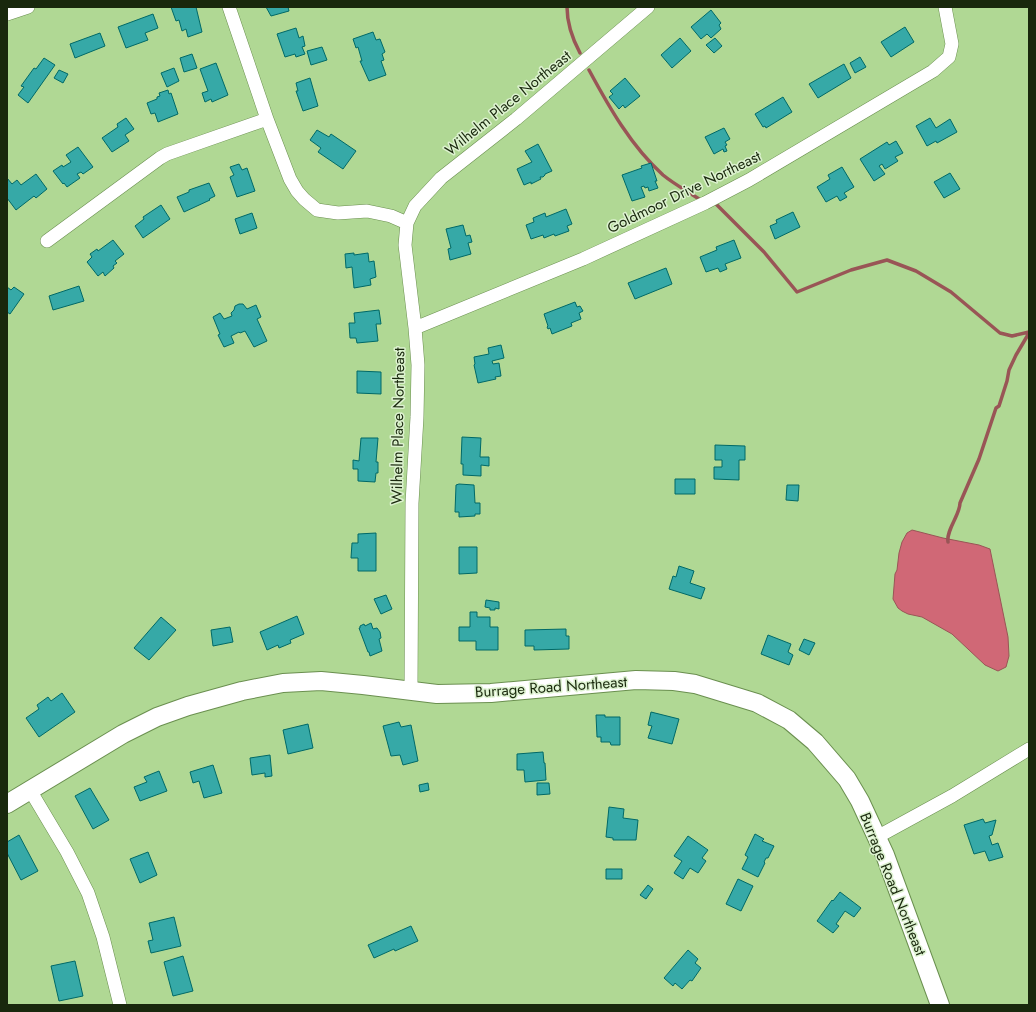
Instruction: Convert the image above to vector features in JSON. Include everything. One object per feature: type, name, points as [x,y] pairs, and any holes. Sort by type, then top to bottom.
[{"type":"street","points":[[7,14],[28,7]]},
{"type":"street","points":[[230,7],[290,180],[304,199],[317,210],[338,213],[367,211],[391,216],[407,223]]},
{"type":"street","name":"Wilhelm Place Northeast","points":[[411,691],[412,503],[418,365],[405,245],[407,223],[415,206],[441,178],[516,119],[648,7]]},
{"type":"street","name":"Goldmoor Drive Northeast","points":[[415,328],[583,259],[705,203],[749,180],[920,79],[949,57],[952,44],[945,7]]},
{"type":"street","points":[[47,241],[160,158],[268,119]]},
{"type":"street","name":"Burrage Road Northeast","points":[[7,804],[123,734],[158,717],[188,706],[242,692],[283,684],[305,681],[363,685],[436,694],[491,693],[636,680],[674,681],[695,684],[757,703],[789,720],[816,742],[847,779],[860,800],[877,837],[940,1005]]},
{"type":"street","points":[[877,837],[952,796],[1029,749]]},
{"type":"street","points":[[30,790],[67,852],[88,892],[103,937],[120,1005]]},
{"type":"shaded area","points":[[912,530],[979,545],[990,549],[1008,637],[1009,656],[1006,667],[998,671],[985,665],[952,634],[922,617],[908,614],[898,608],[893,599],[895,574],[902,542],[907,533]]},
{"type":"building","points":[[171,7],[196,7],[202,32],[188,37],[186,29],[182,31],[179,20],[176,21]]},
{"type":"building","points":[[266,7],[288,7],[289,11],[271,16]]},
{"type":"building","points":[[711,10],[721,23],[719,25],[721,29],[711,38],[707,34],[701,39],[691,27]]},
{"type":"building","points":[[153,14],[158,28],[145,33],[148,40],[126,48],[118,27]]},
{"type":"building","points":[[905,27],[914,42],[891,57],[881,42]]},
{"type":"building","points":[[296,28],[299,38],[303,36],[305,46],[302,47],[305,54],[296,57],[295,54],[285,57],[277,34]]},
{"type":"building","points":[[373,32],[376,40],[380,39],[385,52],[382,54],[384,60],[381,61],[386,75],[369,81],[360,61],[362,61],[358,47],[356,48],[353,39]]},
{"type":"building","points":[[100,33],[105,46],[75,58],[70,44]]},
{"type":"building","points":[[680,38],[691,51],[672,68],[661,55]]},
{"type":"building","points":[[715,38],[722,46],[714,53],[706,45]]},
{"type":"building","points":[[322,47],[327,60],[311,65],[307,51]]},
{"type":"building","points":[[192,54],[197,68],[184,72],[180,58]]},
{"type":"building","points":[[860,57],[866,67],[855,73],[850,63]]},
{"type":"building","points":[[44,58],[55,65],[28,103],[18,95],[24,87],[21,86],[34,68],[36,69]]},
{"type":"building","points":[[216,63],[228,95],[212,102],[211,99],[205,102],[202,93],[208,91],[200,69]]},
{"type":"building","points":[[844,64],[851,78],[818,98],[809,84]]},
{"type":"building","points":[[174,68],[179,81],[167,87],[161,73]]},
{"type":"building","points":[[59,70],[68,74],[63,83],[54,78]]},
{"type":"building","points":[[310,78],[318,106],[303,111],[296,91],[298,91],[296,83]]},
{"type":"building","points":[[625,78],[640,96],[625,108],[623,105],[619,109],[609,97],[613,94],[610,91]]},
{"type":"building","points":[[168,90],[169,94],[171,93],[178,114],[158,122],[155,113],[151,114],[147,103],[157,99],[157,97],[160,96],[159,93]]},
{"type":"building","points":[[783,97],[792,112],[766,128],[765,126],[763,127],[755,114]]},
{"type":"building","points":[[126,118],[134,129],[125,135],[129,141],[112,152],[102,138],[118,127],[117,124]]},
{"type":"building","points":[[930,118],[936,128],[950,119],[957,132],[937,143],[936,141],[927,146],[916,126]]},
{"type":"building","points":[[724,128],[730,139],[725,142],[727,145],[725,146],[727,151],[724,152],[723,149],[714,154],[705,137]]},
{"type":"building","points":[[317,130],[329,137],[331,134],[356,151],[343,169],[318,152],[321,148],[310,140]]},
{"type":"building","points":[[896,141],[903,153],[895,157],[898,161],[885,169],[882,164],[879,166],[885,174],[874,181],[860,159],[887,142],[889,145]]},
{"type":"building","points":[[538,144],[552,171],[545,174],[543,177],[540,177],[541,179],[531,184],[531,182],[524,185],[517,169],[532,162],[525,151]]},
{"type":"building","points":[[78,147],[93,167],[83,174],[81,172],[77,174],[80,178],[67,187],[53,171],[62,165],[63,167],[71,162],[66,155]]},
{"type":"building","points":[[651,163],[658,188],[649,191],[648,187],[641,187],[645,197],[632,201],[622,175]]},
{"type":"building","points":[[239,164],[242,170],[247,168],[255,191],[237,197],[230,177],[234,175],[230,167]]},
{"type":"building","points":[[842,167],[854,187],[844,193],[847,197],[840,201],[837,196],[826,202],[817,187],[830,179],[828,175]]},
{"type":"building","points":[[950,173],[960,189],[944,198],[934,182]]},
{"type":"building","points":[[36,174],[47,189],[36,198],[34,196],[16,210],[7,198],[7,178],[12,184],[17,180],[21,185]]},
{"type":"building","points":[[209,183],[215,196],[209,199],[210,200],[184,212],[177,197],[189,192],[189,190]]},
{"type":"building","points":[[161,205],[170,219],[143,238],[135,226],[144,219],[143,217]]},
{"type":"building","points":[[566,209],[572,224],[567,226],[569,231],[555,236],[554,234],[544,238],[543,235],[531,239],[526,225],[534,222],[533,218],[545,213],[546,217]]},
{"type":"building","points":[[793,212],[800,227],[775,239],[770,226],[777,223],[776,220]]},
{"type":"building","points":[[252,213],[257,228],[240,234],[235,219]]},
{"type":"building","points":[[463,225],[466,236],[470,235],[472,242],[468,243],[471,254],[450,260],[448,249],[451,248],[446,229]]},
{"type":"building","points":[[113,240],[124,254],[115,261],[117,263],[113,266],[114,268],[105,276],[103,272],[98,276],[87,262],[92,257],[90,254],[97,249],[98,251]]},
{"type":"building","points":[[734,240],[741,258],[725,264],[727,269],[720,272],[718,268],[706,272],[700,257],[717,250],[716,247]]},
{"type":"building","points":[[354,253],[354,255],[368,253],[369,262],[374,261],[376,277],[370,279],[371,285],[354,288],[352,267],[346,268],[345,254]]},
{"type":"building","points":[[666,268],[672,284],[635,299],[628,283]]},
{"type":"building","points":[[79,286],[84,301],[53,310],[49,296]]},
{"type":"building","points":[[7,287],[11,290],[14,287],[24,294],[10,314],[7,312]]},
{"type":"building","points":[[575,302],[577,307],[580,306],[583,311],[579,313],[581,319],[571,323],[572,326],[552,334],[550,328],[548,329],[547,327],[544,314]]},
{"type":"building","points":[[243,304],[247,309],[256,305],[261,317],[257,319],[267,341],[254,347],[245,331],[231,336],[234,343],[224,347],[218,335],[220,334],[213,317],[220,313],[224,319],[232,316],[231,313],[235,306]]},
{"type":"building","points":[[379,310],[381,324],[376,324],[378,341],[357,343],[356,338],[350,338],[349,323],[355,323],[354,313]]},
{"type":"building","points":[[501,345],[504,358],[492,361],[493,364],[499,363],[501,376],[495,377],[496,379],[478,383],[474,365],[474,357],[489,354],[488,348]]},
{"type":"building","points":[[357,371],[381,372],[381,394],[357,393]]},
{"type":"building","points":[[462,437],[481,438],[480,457],[489,457],[489,466],[481,465],[481,476],[463,475],[463,464],[461,464]]},
{"type":"building","points":[[361,438],[378,438],[376,462],[378,462],[378,473],[376,473],[375,482],[358,481],[358,469],[353,469],[353,460],[359,461]]},
{"type":"building","points":[[715,445],[745,446],[745,460],[739,460],[739,480],[714,479],[714,467],[722,467],[722,460],[715,460]]},
{"type":"building","points":[[675,479],[695,479],[695,494],[675,494]]},
{"type":"building","points":[[456,485],[474,485],[475,503],[480,503],[480,514],[475,514],[475,516],[459,517],[459,512],[455,512]]},
{"type":"building","points":[[787,485],[799,485],[798,501],[786,500]]},
{"type":"building","points":[[376,533],[376,571],[358,571],[358,558],[351,558],[352,543],[358,543],[358,534]]},
{"type":"building","points":[[459,547],[477,547],[477,573],[459,574]]},
{"type":"building","points":[[679,566],[694,571],[690,583],[705,588],[701,599],[669,589],[673,576],[676,577]]},
{"type":"building","points":[[386,595],[392,609],[381,614],[374,599]]},
{"type":"building","points":[[486,600],[499,602],[499,609],[495,608],[495,610],[490,610],[490,608],[485,607]]},
{"type":"building","points":[[470,612],[477,612],[477,617],[490,617],[490,627],[498,627],[498,650],[476,650],[476,641],[459,641],[459,627],[470,627]]},
{"type":"building","points":[[297,616],[304,634],[290,640],[291,643],[279,648],[278,645],[267,650],[260,632]]},
{"type":"building","points":[[161,617],[176,630],[149,660],[134,648]]},
{"type":"building","points":[[371,623],[373,629],[377,628],[380,632],[381,638],[379,639],[382,651],[370,656],[359,628],[364,624],[365,626]]},
{"type":"building","points":[[230,627],[233,642],[213,646],[211,630]]},
{"type":"building","points":[[566,629],[566,636],[569,636],[569,649],[534,650],[534,646],[525,646],[525,630]]},
{"type":"building","points":[[768,635],[791,644],[788,652],[793,655],[789,665],[761,654]]},
{"type":"building","points":[[804,639],[815,643],[809,655],[799,650]]},
{"type":"building","points":[[62,693],[75,712],[39,737],[26,718],[39,709],[37,705],[48,697],[51,701]]},
{"type":"building","points":[[651,712],[679,719],[672,744],[648,738],[652,726],[648,725]]},
{"type":"building","points":[[596,715],[605,715],[605,717],[620,717],[620,745],[611,745],[610,742],[601,742],[601,737],[597,737]]},
{"type":"building","points":[[399,722],[401,727],[411,725],[418,761],[403,765],[400,755],[391,756],[383,726]]},
{"type":"building","points":[[308,724],[313,748],[288,754],[283,730]]},
{"type":"building","points":[[543,752],[546,780],[525,782],[524,770],[517,770],[517,754]]},
{"type":"building","points":[[270,755],[272,776],[265,777],[265,773],[252,775],[250,758]]},
{"type":"building","points":[[213,765],[222,793],[204,798],[199,781],[193,783],[190,772]]},
{"type":"building","points":[[159,771],[167,791],[140,801],[134,787],[147,782],[144,777]]},
{"type":"building","points":[[428,783],[429,790],[420,792],[419,785]]},
{"type":"building","points":[[537,783],[549,783],[550,794],[537,795]]},
{"type":"building","points":[[90,788],[109,820],[93,829],[75,796]]},
{"type":"building","points":[[609,807],[624,809],[623,818],[638,820],[636,840],[613,840],[613,838],[606,837]]},
{"type":"building","points":[[983,819],[985,823],[996,820],[992,835],[989,836],[992,845],[998,843],[1003,857],[989,861],[985,851],[974,854],[964,825]]},
{"type":"building","points":[[755,834],[764,839],[762,841],[774,846],[768,858],[766,858],[758,877],[742,869],[748,857],[745,855]]},
{"type":"building","points":[[19,835],[38,871],[21,880],[7,853],[7,842]]},
{"type":"building","points":[[688,836],[708,850],[702,858],[706,861],[698,873],[690,868],[683,879],[674,873],[682,861],[674,856]]},
{"type":"building","points":[[148,852],[157,875],[140,883],[130,859]]},
{"type":"building","points":[[606,869],[622,869],[622,879],[606,879]]},
{"type":"building","points":[[738,879],[753,886],[741,911],[726,904]]},
{"type":"building","points":[[648,885],[653,889],[646,899],[640,895]]},
{"type":"building","points":[[840,892],[861,908],[854,917],[845,911],[836,924],[839,926],[833,933],[817,921],[832,900],[833,901]]},
{"type":"building","points":[[174,917],[181,946],[151,953],[148,941],[153,940],[149,923]]},
{"type":"building","points":[[411,926],[418,941],[374,958],[368,945]]},
{"type":"building","points":[[688,950],[698,959],[695,963],[701,968],[692,981],[690,980],[682,989],[675,983],[673,986],[664,978]]},
{"type":"building","points":[[183,956],[193,991],[173,996],[164,962]]},
{"type":"building","points":[[75,961],[83,996],[59,1001],[51,966]]},
{"type":"waterway","points":[[567,7],[570,31],[580,53]]},
{"type":"waterway","points":[[589,70],[604,98],[622,126],[651,164],[663,175],[699,199]]},
{"type":"waterway","points":[[716,204],[764,252],[797,292],[851,270],[887,260],[916,271],[951,292],[1000,333],[1012,336],[1029,332]]},
{"type":"waterway","points":[[948,542],[949,533],[958,512],[960,503],[979,459],[996,408],[999,406],[1009,370],[1029,333]]}]
